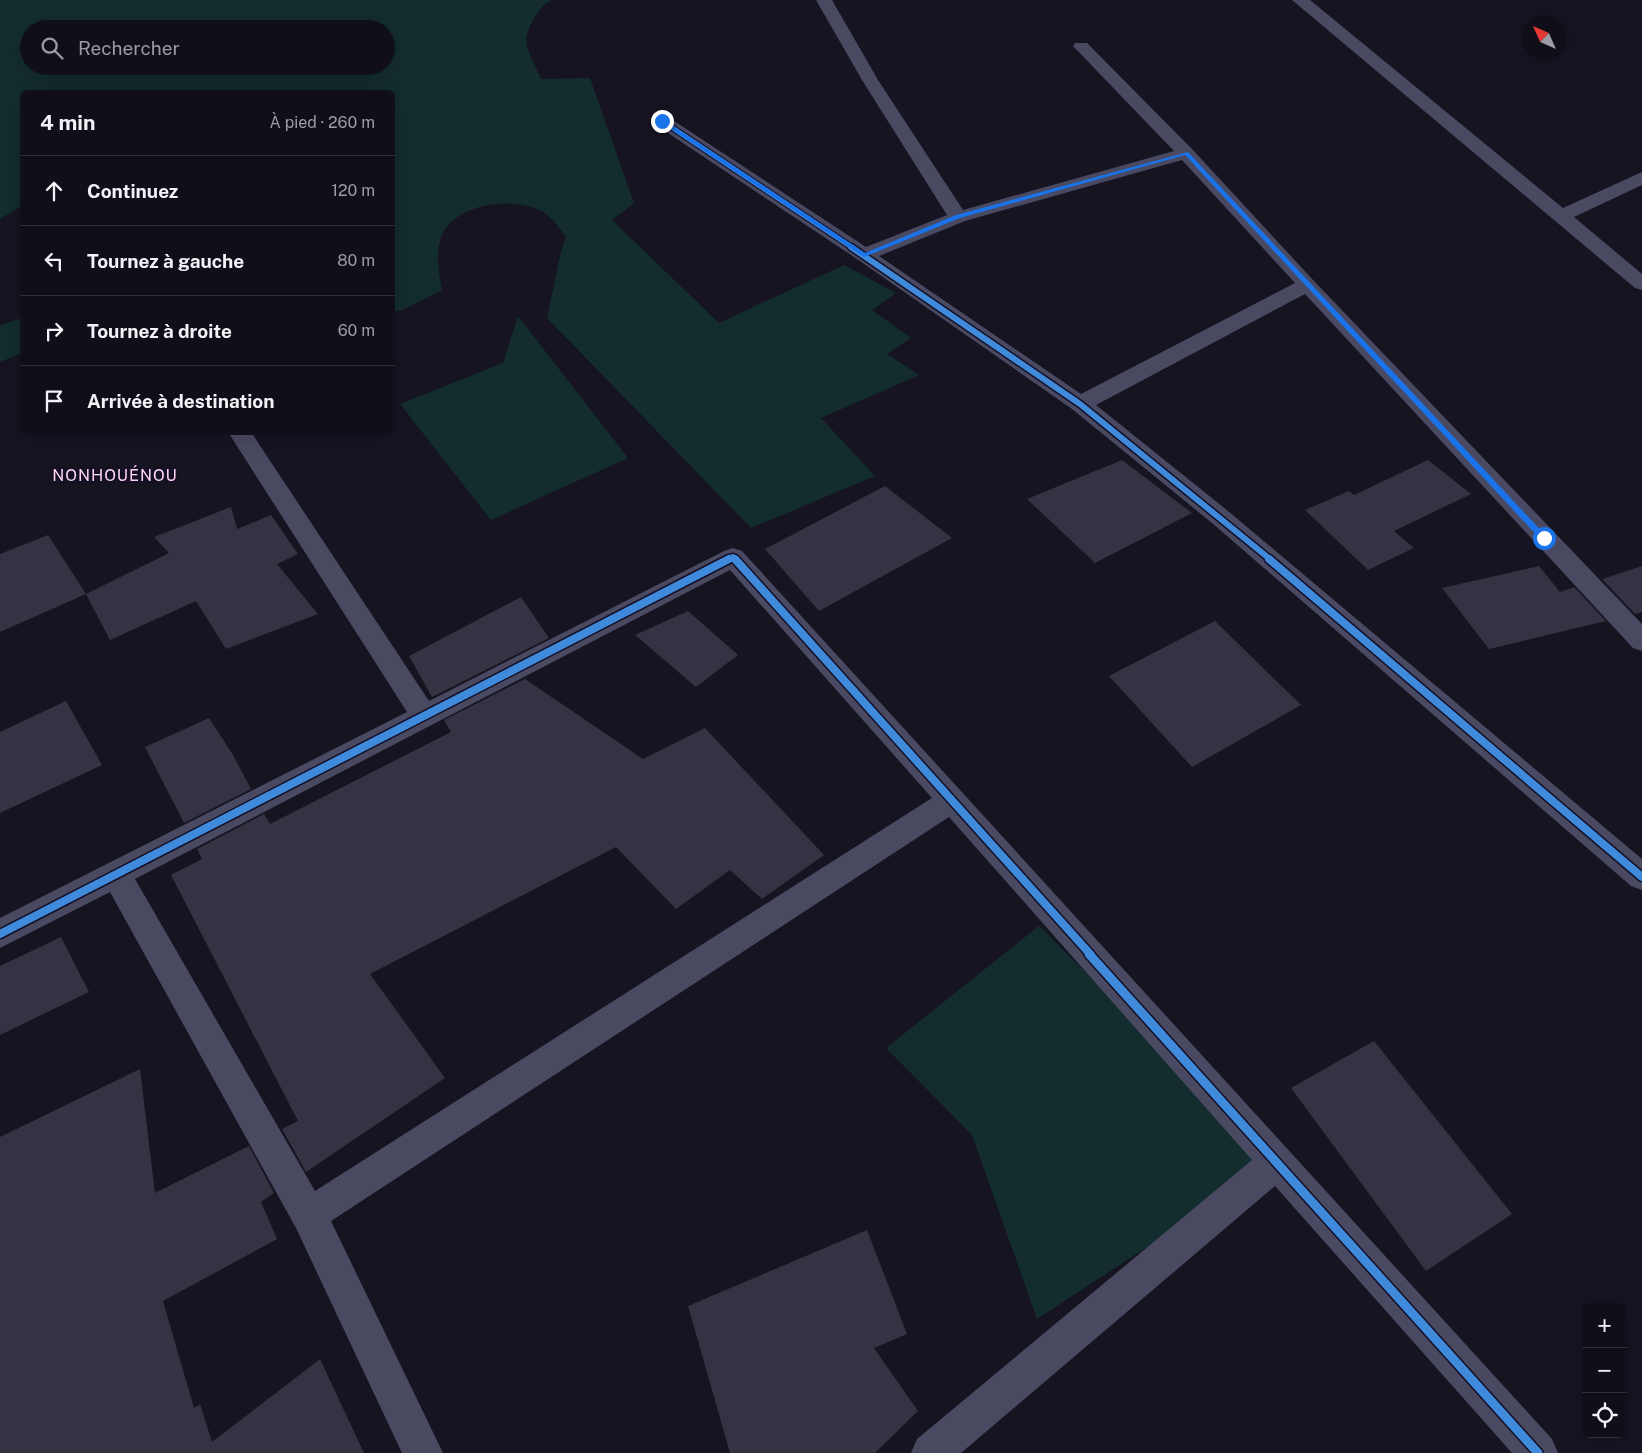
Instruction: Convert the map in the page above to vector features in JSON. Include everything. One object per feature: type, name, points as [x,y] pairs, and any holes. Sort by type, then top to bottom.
[{"type":"street","points":[[824,0],[870,80],[958,216]]},
{"type":"street","points":[[1300,0],[1475,142],[1642,284]]},
{"type":"street","points":[[1082,46],[1186,153],[1307,285],[1642,641]]},
{"type":"street","points":[[662,121],[864,255],[1080,404],[1220,517],[1642,877]]},
{"type":"street","points":[[864,255],[958,216],[1186,153]]},
{"type":"street","points":[[1561,216],[1642,178]]},
{"type":"street","points":[[1080,404],[1307,285]]},
{"type":"street","points":[[241,435],[424,716]]},
{"type":"street","points":[[0,934],[733,557],[1538,1453]]},
{"type":"street","points":[[309,1215],[952,800]]},
{"type":"street","points":[[116,874],[309,1215],[422,1453]]},
{"type":"street","points":[[931,1453],[1277,1162]]},
{"type":"green space","points":[[0,0],[552,0],[542,7],[533,20],[527,34],[527,46],[541,79],[590,78],[634,203],[612,220],[719,323],[844,265],[896,293],[872,310],[911,338],[887,354],[919,375],[821,418],[875,476],[751,528],[547,318],[561,251],[566,237],[553,220],[543,212],[516,204],[500,204],[484,206],[456,218],[446,228],[440,241],[438,259],[442,290],[400,311],[395,311],[395,90],[20,90],[20,207],[0,219]]},
{"type":"green space","points":[[518,316],[628,458],[491,520],[400,404],[503,363]]},
{"type":"green space","points":[[20,319],[20,354],[0,362],[0,325]]},
{"type":"green space","points":[[1039,926],[1277,1162],[1037,1319],[972,1135],[886,1048]]},
{"type":"building","points":[[1122,460],[1192,513],[1095,563],[1027,499]]},
{"type":"building","points":[[1428,460],[1471,494],[1394,531],[1414,548],[1368,570],[1305,510],[1349,491],[1354,495]]},
{"type":"building","points":[[885,486],[952,538],[819,611],[765,549]]},
{"type":"building","points":[[231,507],[237,529],[271,515],[298,554],[277,564],[318,614],[226,649],[196,601],[110,640],[86,594],[169,553],[154,537]]},
{"type":"building","points":[[48,535],[86,594],[0,632],[0,554]]},
{"type":"building","points":[[1539,566],[1560,592],[1574,587],[1606,621],[1489,649],[1442,588]]},
{"type":"building","points":[[1642,566],[1642,612],[1635,614],[1602,579]]},
{"type":"building","points":[[521,597],[549,638],[432,697],[409,656]]},
{"type":"building","points":[[688,611],[738,655],[696,687],[635,635]]},
{"type":"building","points":[[1215,621],[1301,705],[1192,767],[1109,676]]},
{"type":"building","points":[[525,679],[643,759],[705,728],[824,855],[762,899],[730,870],[676,909],[616,847],[370,974],[445,1078],[306,1172],[282,1129],[298,1121],[171,875],[202,859],[197,849],[264,814],[270,824],[451,732],[444,720]]},
{"type":"building","points":[[66,701],[102,765],[0,813],[0,732]]},
{"type":"building","points":[[209,718],[233,755],[251,789],[184,823],[145,747]]},
{"type":"building","points":[[61,937],[89,992],[0,1035],[0,966]]},
{"type":"building","points":[[1374,1041],[1512,1214],[1426,1271],[1291,1088]]},
{"type":"building","points":[[140,1069],[155,1193],[249,1146],[274,1193],[261,1202],[277,1239],[163,1301],[194,1408],[200,1404],[212,1442],[320,1359],[364,1453],[0,1453],[0,1137]]},
{"type":"building","points":[[867,1230],[907,1334],[874,1348],[918,1411],[875,1453],[730,1453],[688,1306]]},
{"type":"cycle path","points":[[662,121],[864,255],[1080,404],[1220,517],[1642,877]]},
{"type":"cycle path","points":[[0,934],[733,557],[1538,1453]]},
{"type":"district","name":"NONHOUÉNOU","points":[[115,475]]},
{"type":"route","points":[[662,121],[864,255],[958,216],[1186,153],[1544,538]]}]
